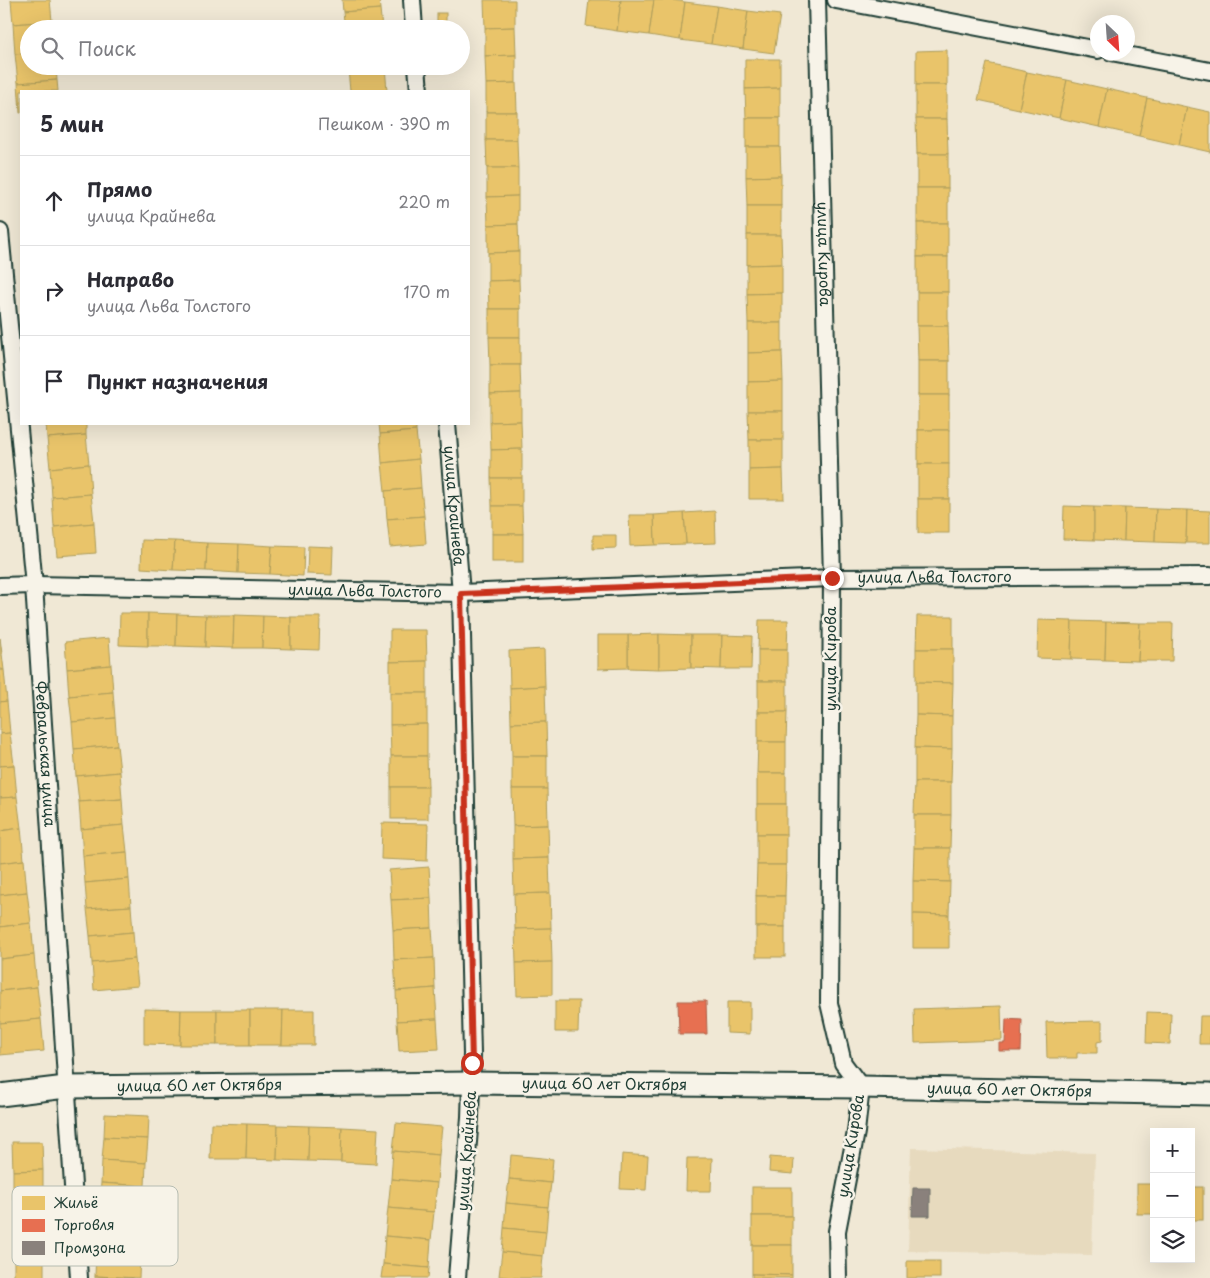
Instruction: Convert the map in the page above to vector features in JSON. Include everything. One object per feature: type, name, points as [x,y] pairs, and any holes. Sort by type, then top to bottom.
[{"type":"main road","name":"улица 60 лет Октября","points":[[0,1095],[66,1087],[472,1083],[861,1087],[1210,1094]]},
{"type":"street","points":[[412,0],[413,20]]},
{"type":"street","name":"улица Кирова","points":[[817,0],[832,578],[829,1003],[843,1063],[861,1087],[856,1132],[837,1231],[838,1278]]},
{"type":"street","points":[[836,0],[1090,48]]},
{"type":"street","points":[[1135,57],[1210,72]]},
{"type":"street","points":[[418,75],[420,90]]},
{"type":"street","name":"Февральская улица","points":[[0,232],[34,585],[73,1186]]},
{"type":"street","name":"улица Крайнева","points":[[447,425],[461,594],[472,1054],[470,1117],[457,1278]]},
{"type":"street","name":"улица Льва Толстого","points":[[0,586],[34,585],[461,594],[832,578],[1210,576]]},
{"type":"shaded area","points":[[911,1148],[1095,1153],[1092,1255],[908,1251]]},
{"type":"building: Жильё","points":[[11,0],[50,0],[52,20],[20,20],[20,23],[13,24]]},
{"type":"building: Жильё","points":[[342,0],[379,0],[380,9],[343,12]]},
{"type":"building: Жильё","points":[[484,0],[515,0],[515,27],[485,28]]},
{"type":"building: Жильё","points":[[589,0],[621,0],[617,31],[586,26]]},
{"type":"building: Жильё","points":[[621,0],[654,0],[649,35],[617,31]]},
{"type":"building: Жильё","points":[[654,0],[685,2],[680,40],[649,35]]},
{"type":"building: Жильё","points":[[685,2],[717,6],[711,44],[680,40]]},
{"type":"building: Жильё","points":[[717,6],[748,11],[743,49],[711,44]]},
{"type":"building: Жильё","points":[[380,9],[381,20],[344,20],[343,12]]},
{"type":"building: Жильё","points":[[748,11],[780,15],[774,53],[743,49]]},
{"type":"building: Жильё","points":[[437,13],[446,13],[446,20],[437,20]]},
{"type":"building: Жильё","points":[[20,23],[20,54],[15,54],[13,24]]},
{"type":"building: Жильё","points":[[515,27],[516,55],[485,56],[485,28]]},
{"type":"building: Жильё","points":[[947,50],[947,85],[916,85],[916,51]]},
{"type":"building: Жильё","points":[[15,54],[20,54],[20,75],[57,75],[57,80],[18,83]]},
{"type":"building: Жильё","points":[[516,55],[516,83],[486,84],[485,56]]},
{"type":"building: Жильё","points":[[745,59],[780,59],[780,88],[745,89]]},
{"type":"building: Жильё","points":[[987,63],[1027,72],[1019,109],[978,100]]},
{"type":"building: Жильё","points":[[1027,72],[1067,80],[1059,118],[1019,109]]},
{"type":"building: Жильё","points":[[349,75],[386,75],[387,90],[350,90]]},
{"type":"building: Жильё","points":[[57,80],[58,90],[20,90],[20,113],[18,83]]},
{"type":"building: Жильё","points":[[1067,80],[1107,89],[1099,127],[1059,118]]},
{"type":"building: Жильё","points":[[516,83],[517,112],[486,112],[486,84]]},
{"type":"building: Жильё","points":[[916,85],[947,85],[947,119],[916,119]]},
{"type":"building: Жильё","points":[[780,88],[780,118],[746,118],[745,89]]},
{"type":"building: Жильё","points":[[1107,89],[1147,98],[1139,136],[1099,127]]},
{"type":"building: Жильё","points":[[1147,98],[1187,107],[1179,145],[1139,136]]},
{"type":"building: Жильё","points":[[1187,107],[1210,112],[1210,152],[1179,145]]},
{"type":"building: Жильё","points":[[486,112],[517,112],[517,140],[486,140]]},
{"type":"building: Жильё","points":[[746,118],[780,118],[780,147],[746,147]]},
{"type":"building: Жильё","points":[[916,119],[947,119],[948,154],[917,154]]},
{"type":"building: Жильё","points":[[486,140],[517,140],[518,168],[487,168]]},
{"type":"building: Жильё","points":[[746,147],[780,147],[781,176],[746,177]]},
{"type":"building: Жильё","points":[[917,154],[948,154],[948,188],[917,188]]},
{"type":"building: Жильё","points":[[487,168],[518,168],[518,196],[487,197]]},
{"type":"building: Жильё","points":[[781,176],[781,206],[747,206],[746,177]]},
{"type":"building: Жильё","points":[[917,188],[948,188],[948,223],[917,223]]},
{"type":"building: Жильё","points":[[518,196],[518,224],[488,225],[487,197]]},
{"type":"building: Жильё","points":[[747,206],[781,206],[781,235],[747,235]]},
{"type":"building: Жильё","points":[[917,223],[948,223],[948,257],[917,257]]},
{"type":"building: Жильё","points":[[518,224],[519,252],[488,253],[488,225]]},
{"type":"building: Жильё","points":[[747,235],[781,235],[782,264],[747,265]]},
{"type":"building: Жильё","points":[[519,252],[519,280],[488,281],[488,253]]},
{"type":"building: Жильё","points":[[917,257],[948,257],[948,292],[917,292]]},
{"type":"building: Жильё","points":[[782,264],[782,293],[747,294],[747,265]]},
{"type":"building: Жильё","points":[[519,280],[520,309],[489,309],[488,281]]},
{"type":"building: Жильё","points":[[917,292],[948,292],[948,326],[917,326]]},
{"type":"building: Жильё","points":[[782,293],[782,323],[748,323],[747,294]]},
{"type":"building: Жильё","points":[[489,309],[520,309],[520,337],[489,337]]},
{"type":"building: Жильё","points":[[748,323],[782,323],[782,352],[748,353]]},
{"type":"building: Жильё","points":[[917,326],[948,326],[949,361],[918,361]]},
{"type":"building: Жильё","points":[[489,337],[520,337],[520,365],[490,365]]},
{"type":"building: Жильё","points":[[782,352],[783,381],[748,382],[748,353]]},
{"type":"building: Жильё","points":[[918,361],[949,361],[949,395],[918,395]]},
{"type":"building: Жильё","points":[[490,365],[520,365],[521,393],[490,394]]},
{"type":"building: Жильё","points":[[783,381],[783,411],[748,411],[748,382]]},
{"type":"building: Жильё","points":[[521,393],[521,421],[490,422],[490,394]]},
{"type":"building: Жильё","points":[[918,395],[949,395],[949,430],[918,430]]},
{"type":"building: Жильё","points":[[748,411],[783,411],[783,440],[749,440]]},
{"type":"building: Жильё","points":[[521,421],[522,449],[491,450],[490,422]]},
{"type":"building: Жильё","points":[[46,425],[86,425],[86,435],[47,438]]},
{"type":"building: Жильё","points":[[379,425],[416,425],[416,431],[380,434]]},
{"type":"building: Жильё","points":[[918,430],[949,430],[949,464],[918,464]]},
{"type":"building: Жильё","points":[[416,431],[419,459],[382,463],[380,434]]},
{"type":"building: Жильё","points":[[86,435],[89,464],[50,468],[47,438]]},
{"type":"building: Жильё","points":[[749,440],[783,440],[783,469],[749,470]]},
{"type":"building: Жильё","points":[[522,449],[522,478],[491,478],[491,450]]},
{"type":"building: Жильё","points":[[419,459],[421,488],[385,491],[382,463]]},
{"type":"building: Жильё","points":[[89,464],[91,494],[52,497],[50,468]]},
{"type":"building: Жильё","points":[[918,464],[949,464],[949,499],[918,499]]},
{"type":"building: Жильё","points":[[783,469],[784,499],[749,499],[749,470]]},
{"type":"building: Жильё","points":[[491,478],[522,478],[522,506],[492,506]]},
{"type":"building: Жильё","points":[[421,488],[424,516],[387,519],[385,491]]},
{"type":"building: Жильё","points":[[91,494],[94,523],[54,527],[52,497]]},
{"type":"building: Жильё","points":[[918,499],[949,499],[949,533],[918,533]]},
{"type":"building: Жильё","points":[[492,506],[522,506],[523,534],[492,534]]},
{"type":"building: Жильё","points":[[1064,506],[1094,507],[1094,540],[1063,539]]},
{"type":"building: Жильё","points":[[1094,507],[1125,508],[1124,541],[1094,540]]},
{"type":"building: Жильё","points":[[1125,508],[1156,509],[1155,542],[1124,541]]},
{"type":"building: Жильё","points":[[1156,509],[1187,510],[1186,543],[1155,542]]},
{"type":"building: Жильё","points":[[1187,510],[1210,511],[1210,543],[1186,543]]},
{"type":"building: Жильё","points":[[715,511],[716,543],[686,544],[684,513]]},
{"type":"building: Жильё","points":[[684,513],[686,544],[655,545],[654,515]]},
{"type":"building: Жильё","points":[[629,515],[654,515],[655,545],[630,546]]},
{"type":"building: Жильё","points":[[424,516],[426,544],[390,547],[387,519]]},
{"type":"building: Жильё","points":[[94,523],[96,553],[57,556],[54,527]]},
{"type":"building: Жильё","points":[[492,534],[523,534],[523,562],[492,562]]},
{"type":"building: Жильё","points":[[593,535],[616,535],[616,548],[593,549]]},
{"type":"building: Жильё","points":[[142,540],[175,541],[173,570],[141,568]]},
{"type":"building: Жильё","points":[[175,541],[207,543],[206,571],[173,570]]},
{"type":"building: Жильё","points":[[207,543],[239,544],[238,573],[206,571]]},
{"type":"building: Жильё","points":[[239,544],[272,546],[270,574],[238,573]]},
{"type":"building: Жильё","points":[[272,546],[304,547],[303,576],[270,574]]},
{"type":"building: Жильё","points":[[308,546],[333,547],[332,575],[307,574]]},
{"type":"building: Жильё","points":[[120,613],[148,613],[148,646],[119,645]]},
{"type":"building: Жильё","points":[[148,613],[177,614],[176,646],[148,646]]},
{"type":"building: Жильё","points":[[177,614],[206,615],[205,647],[176,646]]},
{"type":"building: Жильё","points":[[206,615],[234,615],[233,648],[205,647]]},
{"type":"building: Жильё","points":[[234,615],[263,616],[262,648],[233,648]]},
{"type":"building: Жильё","points":[[263,616],[291,617],[291,649],[262,648]]},
{"type":"building: Жильё","points":[[917,616],[953,616],[953,649],[916,649]]},
{"type":"building: Жильё","points":[[291,617],[320,617],[319,650],[291,649]]},
{"type":"building: Жильё","points":[[759,620],[788,620],[787,650],[758,650]]},
{"type":"building: Жильё","points":[[1038,620],[1072,621],[1071,659],[1037,658]]},
{"type":"building: Жильё","points":[[1072,621],[1106,622],[1105,660],[1071,659]]},
{"type":"building: Жильё","points":[[1106,622],[1140,623],[1138,661],[1105,660]]},
{"type":"building: Жильё","points":[[1140,623],[1173,623],[1172,661],[1138,661]]},
{"type":"building: Жильё","points":[[390,630],[426,630],[427,661],[390,662]]},
{"type":"building: Жильё","points":[[659,634],[659,669],[628,668],[628,635]]},
{"type":"building: Жильё","points":[[659,634],[691,635],[691,668],[659,669]]},
{"type":"building: Жильё","points":[[598,635],[628,635],[628,668],[598,669]]},
{"type":"building: Жильё","points":[[691,635],[722,635],[721,669],[691,668]]},
{"type":"building: Жильё","points":[[722,635],[752,636],[751,669],[721,669]]},
{"type":"building: Жильё","points":[[0,638],[4,670],[0,670]]},
{"type":"building: Жильё","points":[[109,638],[111,665],[67,669],[65,642]]},
{"type":"building: Жильё","points":[[544,649],[545,686],[510,688],[509,651]]},
{"type":"building: Жильё","points":[[916,649],[953,649],[953,683],[916,682]]},
{"type":"building: Жильё","points":[[758,650],[787,650],[787,681],[758,681]]},
{"type":"building: Жильё","points":[[427,661],[427,693],[390,693],[390,662]]},
{"type":"building: Жильё","points":[[111,665],[113,692],[69,696],[67,669]]},
{"type":"building: Жильё","points":[[0,670],[4,670],[7,701],[0,702]]},
{"type":"building: Жильё","points":[[758,681],[787,681],[787,712],[758,712]]},
{"type":"building: Жильё","points":[[916,682],[953,683],[952,716],[916,715]]},
{"type":"building: Жильё","points":[[545,686],[546,722],[511,723],[510,688]]},
{"type":"building: Жильё","points":[[113,692],[115,718],[72,722],[69,696]]},
{"type":"building: Жильё","points":[[390,693],[427,693],[427,724],[390,725]]},
{"type":"building: Жильё","points":[[7,701],[10,733],[0,734],[0,702]]},
{"type":"building: Жильё","points":[[758,712],[787,712],[786,742],[758,742]]},
{"type":"building: Жильё","points":[[916,715],[952,716],[952,749],[915,748]]},
{"type":"building: Жильё","points":[[115,718],[117,745],[74,749],[72,722]]},
{"type":"building: Жильё","points":[[546,722],[547,756],[512,756],[511,723]]},
{"type":"building: Жильё","points":[[427,724],[427,756],[391,756],[390,725]]},
{"type":"building: Жильё","points":[[10,733],[14,765],[0,766],[0,734]]},
{"type":"building: Жильё","points":[[758,742],[786,742],[786,773],[757,773]]},
{"type":"building: Жильё","points":[[117,745],[120,772],[76,776],[74,749]]},
{"type":"building: Жильё","points":[[915,748],[952,749],[951,782],[915,782]]},
{"type":"building: Жильё","points":[[391,756],[427,756],[428,787],[391,787]]},
{"type":"building: Жильё","points":[[512,756],[547,756],[547,789],[512,789]]},
{"type":"building: Жильё","points":[[14,765],[17,797],[0,798],[0,766]]},
{"type":"building: Жильё","points":[[120,772],[122,799],[79,802],[76,776]]},
{"type":"building: Жильё","points":[[757,773],[786,773],[786,804],[757,804]]},
{"type":"building: Жильё","points":[[915,782],[951,782],[951,815],[914,815]]},
{"type":"building: Жильё","points":[[391,787],[428,787],[428,819],[391,819]]},
{"type":"building: Жильё","points":[[512,789],[547,789],[548,825],[513,826]]},
{"type":"building: Жильё","points":[[17,797],[21,828],[0,831],[0,798]]},
{"type":"building: Жильё","points":[[122,799],[124,825],[81,829],[79,802]]},
{"type":"building: Жильё","points":[[757,804],[786,804],[786,834],[757,834]]},
{"type":"building: Жильё","points":[[914,815],[951,815],[950,848],[914,848]]},
{"type":"building: Жильё","points":[[382,823],[428,824],[427,861],[381,859]]},
{"type":"building: Жильё","points":[[124,825],[127,852],[83,856],[81,829]]},
{"type":"building: Жильё","points":[[548,825],[549,858],[513,859],[513,826]]},
{"type":"building: Жильё","points":[[21,828],[24,860],[0,863],[0,831]]},
{"type":"building: Жильё","points":[[757,834],[786,834],[786,865],[757,865]]},
{"type":"building: Жильё","points":[[914,848],[950,848],[950,882],[913,881]]},
{"type":"building: Жильё","points":[[127,852],[129,879],[85,883],[83,856]]},
{"type":"building: Жильё","points":[[549,858],[550,893],[514,894],[513,859]]},
{"type":"building: Жильё","points":[[24,860],[27,892],[0,895],[0,863]]},
{"type":"building: Жильё","points":[[757,865],[786,865],[785,896],[756,896]]},
{"type":"building: Жильё","points":[[429,867],[431,898],[391,900],[389,870]]},
{"type":"building: Жильё","points":[[129,879],[131,906],[87,909],[85,883]]},
{"type":"building: Жильё","points":[[913,881],[950,882],[949,915],[913,914]]},
{"type":"building: Жильё","points":[[27,892],[31,923],[0,927],[0,895]]},
{"type":"building: Жильё","points":[[550,893],[551,928],[515,929],[514,894]]},
{"type":"building: Жильё","points":[[756,896],[785,896],[785,927],[756,927]]},
{"type":"building: Жильё","points":[[431,898],[432,928],[393,930],[391,900]]},
{"type":"building: Жильё","points":[[131,906],[133,932],[90,936],[87,909]]},
{"type":"building: Жильё","points":[[913,914],[949,915],[949,948],[913,948]]},
{"type":"building: Жильё","points":[[31,923],[34,955],[0,959],[0,927]]},
{"type":"building: Жильё","points":[[756,927],[785,927],[785,957],[756,957]]},
{"type":"building: Жильё","points":[[432,928],[434,958],[394,960],[393,930]]},
{"type":"building: Жильё","points":[[551,928],[552,962],[516,963],[515,929]]},
{"type":"building: Жильё","points":[[133,932],[135,959],[92,963],[90,936]]},
{"type":"building: Жильё","points":[[34,955],[37,987],[0,991],[0,959]]},
{"type":"building: Жильё","points":[[434,958],[435,988],[396,991],[394,960]]},
{"type":"building: Жильё","points":[[135,959],[138,986],[94,990],[92,963]]},
{"type":"building: Жильё","points":[[552,962],[552,995],[517,996],[516,963]]},
{"type":"building: Жильё","points":[[37,987],[41,1019],[0,1023],[0,991]]},
{"type":"building: Жильё","points":[[435,988],[437,1019],[397,1021],[396,991]]},
{"type":"building: Жильё","points":[[555,1001],[579,1001],[578,1032],[555,1032]]},
{"type":"building: Жильё","points":[[727,1002],[750,1002],[750,1034],[727,1033]]},
{"type":"building: Жильё","points":[[1001,1006],[1002,1040],[915,1043],[914,1009]]},
{"type":"building: Жильё","points":[[144,1009],[181,1010],[180,1045],[144,1044]]},
{"type":"building: Жильё","points":[[181,1010],[217,1010],[217,1045],[180,1045]]},
{"type":"building: Жильё","points":[[217,1010],[250,1010],[250,1045],[217,1045]]},
{"type":"building: Жильё","points":[[250,1010],[283,1010],[282,1045],[250,1045]]},
{"type":"building: Жильё","points":[[283,1010],[314,1010],[314,1045],[282,1045]]},
{"type":"building: Жильё","points":[[1147,1012],[1171,1013],[1170,1044],[1146,1043]]},
{"type":"building: Жильё","points":[[1200,1016],[1210,1016],[1210,1044],[1199,1044]]},
{"type":"building: Жильё","points":[[41,1019],[44,1051],[0,1055],[0,1023]]},
{"type":"building: Жильё","points":[[437,1019],[439,1049],[399,1051],[397,1021]]},
{"type":"building: Жильё","points":[[1102,1021],[1102,1041],[1097,1042],[1097,1053],[1077,1053],[1077,1058],[1047,1058],[1046,1022]]},
{"type":"building: Жильё","points":[[105,1114],[149,1116],[148,1139],[104,1137]]},
{"type":"building: Жильё","points":[[211,1123],[247,1124],[246,1159],[210,1159]]},
{"type":"building: Жильё","points":[[396,1123],[442,1127],[439,1155],[393,1151]]},
{"type":"building: Жильё","points":[[247,1124],[278,1125],[277,1160],[246,1159]]},
{"type":"building: Жильё","points":[[278,1125],[309,1126],[308,1161],[277,1160]]},
{"type":"building: Жильё","points":[[309,1126],[342,1127],[341,1162],[308,1161]]},
{"type":"building: Жильё","points":[[342,1127],[378,1129],[376,1164],[341,1162]]},
{"type":"building: Жильё","points":[[104,1137],[148,1139],[146,1163],[102,1160]]},
{"type":"building: Жильё","points":[[12,1142],[42,1142],[43,1170],[13,1171]]},
{"type":"building: Жильё","points":[[393,1151],[439,1155],[437,1183],[391,1179]]},
{"type":"building: Жильё","points":[[622,1154],[648,1156],[646,1190],[620,1189]]},
{"type":"building: Жильё","points":[[511,1155],[553,1159],[551,1183],[509,1179]]},
{"type":"building: Жильё","points":[[770,1157],[794,1159],[793,1174],[769,1172]]},
{"type":"building: Жильё","points":[[687,1158],[712,1158],[711,1191],[686,1191]]},
{"type":"building: Жильё","points":[[102,1160],[146,1163],[145,1186],[101,1183]]},
{"type":"building: Жильё","points":[[43,1170],[43,1186],[13,1186],[13,1171]]},
{"type":"building: Жильё","points":[[391,1179],[437,1183],[434,1212],[388,1208]]},
{"type":"building: Жильё","points":[[509,1179],[551,1183],[548,1207],[506,1203]]},
{"type":"building: Жильё","points":[[101,1183],[145,1186],[101,1186]]},
{"type":"building: Жильё","points":[[1137,1184],[1150,1184],[1150,1214],[1137,1214]]},
{"type":"building: Жильё","points":[[752,1187],[792,1187],[792,1216],[752,1216]]},
{"type":"building: Жильё","points":[[1195,1187],[1203,1187],[1203,1220],[1195,1220]]},
{"type":"building: Жильё","points":[[506,1203],[548,1207],[546,1232],[504,1228]]},
{"type":"building: Жильё","points":[[388,1208],[434,1212],[431,1240],[385,1236]]},
{"type":"building: Жильё","points":[[752,1216],[792,1216],[792,1245],[752,1245]]},
{"type":"building: Жильё","points":[[504,1228],[546,1232],[543,1256],[502,1252]]},
{"type":"building: Жильё","points":[[385,1236],[431,1240],[429,1268],[383,1264]]},
{"type":"building: Жильё","points":[[752,1245],[792,1245],[792,1275],[752,1274]]},
{"type":"building: Жильё","points":[[502,1252],[543,1256],[541,1278],[499,1276]]},
{"type":"building: Жильё","points":[[907,1261],[940,1261],[940,1278],[907,1278]]},
{"type":"building: Жильё","points":[[383,1264],[429,1268],[428,1278],[381,1278]]},
{"type":"building: Жильё","points":[[14,1266],[44,1266],[44,1278],[14,1278]]},
{"type":"building: Жильё","points":[[95,1266],[140,1266],[139,1278],[95,1276]]},
{"type":"building: Жильё","points":[[752,1274],[792,1275],[792,1278],[752,1278]]},
{"type":"building: Жильё","points":[[95,1276],[133,1278],[95,1278]]},
{"type":"building: Торговля","points":[[678,1001],[706,1001],[707,1034],[679,1034]]},
{"type":"building: Торговля","points":[[1006,1019],[1022,1020],[1021,1051],[999,1051],[999,1043],[1005,1043]]},
{"type":"building: Промзона","points":[[913,1188],[930,1188],[930,1216],[912,1216]]},
{"type":"route","points":[[472,1063],[461,594],[832,578]]}]
